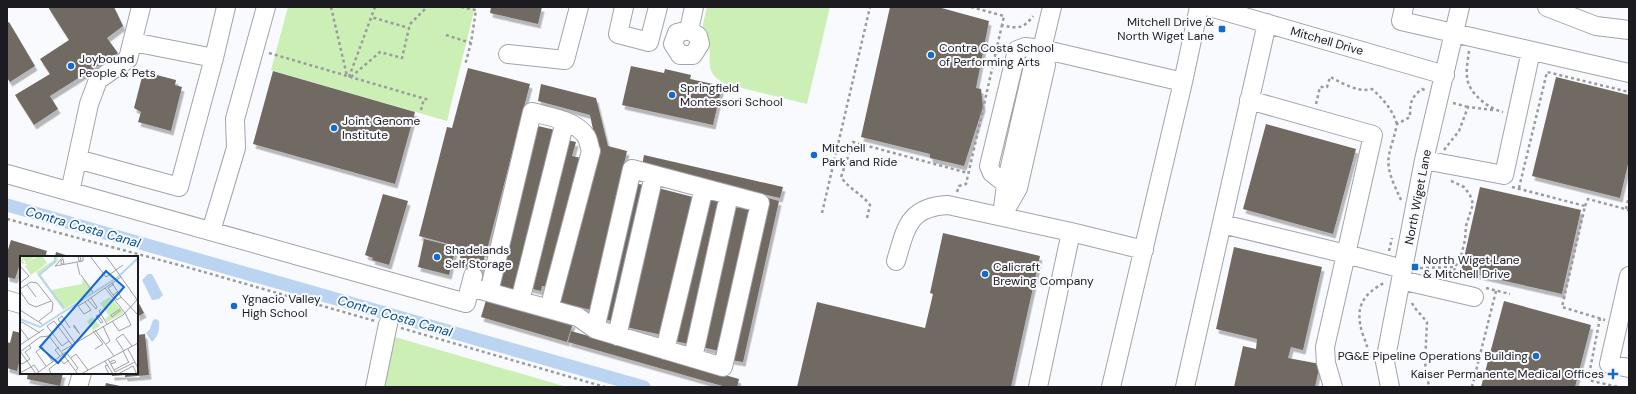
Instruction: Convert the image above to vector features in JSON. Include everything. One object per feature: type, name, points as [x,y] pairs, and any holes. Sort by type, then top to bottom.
[{"type":"street","points":[[70,192],[89,104],[98,80],[128,59],[141,7]]},
{"type":"street","points":[[77,159],[180,187],[226,7]]},
{"type":"street","points":[[211,231],[236,148],[235,119],[266,7]]},
{"type":"street","points":[[508,54],[565,60],[579,7]]},
{"type":"street","points":[[624,7],[618,34],[649,42],[658,7]]},
{"type":"street","points":[[689,30],[694,7]]},
{"type":"street","points":[[1111,387],[1183,82],[1199,7]]},
{"type":"street","name":"Mitchell Drive","points":[[1210,7],[1244,12],[1267,24],[1445,75]]},
{"type":"street","points":[[1404,7],[1401,21],[1629,73]]},
{"type":"street","name":"North Wiget Lane","points":[[1390,387],[1385,362],[1432,162],[1440,97],[1445,75],[1459,35],[1460,7]]},
{"type":"street","points":[[1002,216],[1018,188],[1046,65],[1042,48],[1044,9]]},
{"type":"street","points":[[1556,9],[1596,26],[1629,30]]},
{"type":"street","points":[[1186,387],[1267,24]]},
{"type":"street","points":[[133,42],[214,58]]},
{"type":"street","points":[[1002,216],[1006,184],[992,173],[989,166],[1017,50],[1024,47],[1042,48],[1183,82]]},
{"type":"street","points":[[1432,162],[1504,175],[1531,51]]},
{"type":"street","points":[[1250,100],[1373,135],[1325,347],[1326,363],[1333,387]]},
{"type":"street","points":[[489,292],[532,112],[565,121],[578,128],[587,137],[591,151],[549,309]]},
{"type":"street","points":[[520,301],[565,121]]},
{"type":"street","points":[[7,174],[466,303],[472,282],[489,292],[578,317],[595,329],[723,367],[760,203],[632,169],[595,329]]},
{"type":"street","points":[[617,336],[654,175]]},
{"type":"street","points":[[665,350],[704,188]]},
{"type":"street","points":[[693,358],[729,195]]},
{"type":"street","points":[[896,261],[904,233],[911,221],[921,210],[933,206],[952,206],[1002,216],[1144,250]]},
{"type":"street","points":[[1222,224],[1386,264],[1406,277],[1474,297]]},
{"type":"street","points":[[1038,387],[1071,232]]},
{"type":"street","points":[[1629,276],[1624,325],[1609,364],[1629,368]]},
{"type":"street","points":[[7,300],[20,304]]},
{"type":"street","points":[[375,387],[388,324]]},
{"type":"street","points":[[78,387],[82,374]]},
{"type":"path","points":[[332,7],[349,77]]},
{"type":"path","points":[[349,77],[374,7]]},
{"type":"path","points":[[410,24],[427,7]]},
{"type":"path","points":[[461,7],[476,10],[471,43],[465,65]]},
{"type":"path","points":[[822,213],[870,7]]},
{"type":"path","points":[[952,206],[960,186],[966,184],[1004,16],[971,7]]},
{"type":"path","points":[[1002,26],[1016,29],[1026,24],[1044,9]]},
{"type":"path","points":[[349,77],[380,52],[402,58],[409,28],[371,17]]},
{"type":"path","points":[[446,35],[471,43]]},
{"type":"path","points":[[1459,35],[1469,49],[1467,77],[1472,90],[1493,110]]},
{"type":"path","points":[[266,53],[429,100]]},
{"type":"path","points":[[1519,188],[1547,72],[1629,92]]},
{"type":"path","points":[[1312,118],[1320,87],[1326,87],[1330,77],[1354,88],[1366,91],[1372,89],[1385,101],[1394,115],[1397,124],[1389,154],[1388,164],[1392,182],[1401,200],[1400,207]]},
{"type":"path","points":[[1397,124],[1410,117],[1410,106],[1414,95],[1422,89],[1452,103],[1517,116]]},
{"type":"path","points":[[421,110],[424,99]]},
{"type":"path","points":[[1432,162],[1442,153],[1459,131],[1468,107]]},
{"type":"path","points":[[868,218],[870,205],[865,199],[846,184],[842,177],[853,142],[968,173]]},
{"type":"path","points":[[1506,185],[1585,206]]},
{"type":"path","points":[[1624,325],[1562,307],[1588,198],[1628,209],[1629,196]]},
{"type":"path","points":[[7,219],[190,268],[604,387]]},
{"type":"path","points":[[1381,284],[1393,236]]},
{"type":"path","points":[[1406,277],[1414,307],[1427,322],[1425,364],[1429,387]]},
{"type":"path","points":[[1472,387],[1496,291]]},
{"type":"green space","points":[[288,7],[475,7],[447,121],[271,70]]},
{"type":"green space","points":[[707,7],[830,7],[807,104],[726,84],[714,76],[710,66],[709,39],[702,28]]},
{"type":"green space","points":[[388,335],[567,387],[377,387]]},
{"type":"water","points":[[148,274],[152,274],[163,295],[159,299],[152,300],[142,280]]},
{"type":"water","points":[[156,319],[159,321],[159,330],[156,338],[152,342],[146,333],[150,329],[153,320]]},
{"type":"building","name":"Joybound People & Pets","points":[[48,7],[114,7],[123,26],[107,38],[118,53],[50,96],[58,109],[34,125],[15,95],[50,74],[40,59],[69,40]]},
{"type":"building","points":[[491,7],[542,7],[538,24],[490,13]]},
{"type":"building","name":"Contra Costa School of Performing Arts","points":[[890,7],[938,7],[989,21],[976,88],[981,89],[983,107],[964,166],[930,158],[930,154],[861,137]]},
{"type":"building","points":[[9,22],[35,66],[10,82],[7,78],[7,23]]},
{"type":"building","name":"Springfield Montessori School","points":[[631,66],[664,73],[665,69],[691,75],[690,79],[722,86],[713,125],[622,105]]},
{"type":"building","points":[[468,68],[530,84],[486,254],[466,249],[485,255],[481,271],[458,264],[463,248],[419,236],[447,127],[452,128]]},
{"type":"building","name":"Joint Genome Institute","points":[[273,71],[415,112],[395,184],[253,144]]},
{"type":"building","points":[[153,74],[176,80],[175,85],[182,87],[171,131],[138,122],[141,112],[134,108],[142,77],[151,79]]},
{"type":"building","points":[[1556,77],[1629,95],[1629,160],[1620,198],[1532,176]]},
{"type":"building","points":[[541,84],[596,98],[608,146],[627,151],[591,310],[558,302],[596,144],[590,115],[538,101]]},
{"type":"building","points":[[1266,124],[1356,149],[1333,234],[1243,209]]},
{"type":"building","points":[[538,126],[555,130],[513,290],[497,286]]},
{"type":"building","points":[[567,140],[576,142],[572,156],[581,158],[548,287],[542,286],[541,291],[529,288]]},
{"type":"building","points":[[644,155],[783,187],[780,198],[642,166]]},
{"type":"building","points":[[634,183],[644,185],[613,321],[603,319]]},
{"type":"building","points":[[1480,187],[1581,210],[1562,294],[1461,271]]},
{"type":"building","points":[[658,188],[693,197],[662,335],[626,327]]},
{"type":"building","points":[[383,194],[408,201],[389,265],[372,260],[373,258],[365,255]]},
{"type":"building","points":[[768,198],[779,201],[743,362],[731,360]]},
{"type":"building","points":[[707,199],[721,202],[689,344],[674,341]]},
{"type":"building","points":[[734,206],[752,210],[719,351],[702,347]]},
{"type":"building","points":[[943,233],[1040,256],[1011,387],[797,387],[817,302],[925,328],[933,294],[930,293]]},
{"type":"building","name":"Shadelands Self Storage","points":[[424,239],[456,247],[449,275],[418,267]]},
{"type":"building","points":[[11,240],[47,251],[45,256],[20,256],[20,268],[15,279],[7,277],[7,253]]},
{"type":"building","points":[[1234,247],[1322,267],[1303,350],[1291,347],[1288,358],[1320,364],[1315,387],[1234,387],[1243,346],[1256,349],[1257,339],[1216,329]]},
{"type":"building","points":[[56,252],[69,256],[55,256]]},
{"type":"building","points":[[487,297],[573,323],[567,342],[481,317]]},
{"type":"building","name":"PG&E Pipeline Operations Building","points":[[1504,301],[1591,325],[1575,387],[1481,387]]},
{"type":"building","points":[[138,302],[144,313],[138,316]]},
{"type":"building","points":[[13,331],[20,333],[20,360],[17,371],[7,368],[7,342],[10,343]]},
{"type":"building","points":[[571,331],[739,379],[737,387],[726,387],[568,342]]},
{"type":"building","points":[[145,334],[149,375],[125,377],[125,375],[112,376],[112,374],[138,374],[138,335]]},
{"type":"building","points":[[28,374],[63,374],[60,386],[27,379]]},
{"type":"building","points":[[106,383],[120,386],[120,387],[105,387]]},
{"type":"waterway","name":"Contra Costa Canal","points":[[7,205],[644,387]]},
{"type":"place","name":"Mitchell Drive & North Wiget Lane","points":[[1222,29]]},
{"type":"place","name":"Contra Costa School of Performing Arts","points":[[931,55]]},
{"type":"place","name":"Joybound People & Pets","points":[[71,66]]},
{"type":"place","name":"Springfield Montessori School","points":[[672,95]]},
{"type":"place","name":"Joint Genome Institute","points":[[334,128]]},
{"type":"place","name":"Mitchell Park and Ride","points":[[814,155]]},
{"type":"place","name":"Shadelands Self Storage","points":[[437,257]]},
{"type":"place","name":"North Wiget Lane & Mitchell Drive","points":[[1415,267]]},
{"type":"place","name":"Calicraft Brewing Company","points":[[985,274]]},
{"type":"place","name":"Ygnacio Valley High School","points":[[234,306]]},
{"type":"place","name":"PG&E Pipeline Operations Building","points":[[1536,356]]},
{"type":"place","name":"Kaiser Permanente Medical Offices","points":[[1613,374]]}]
